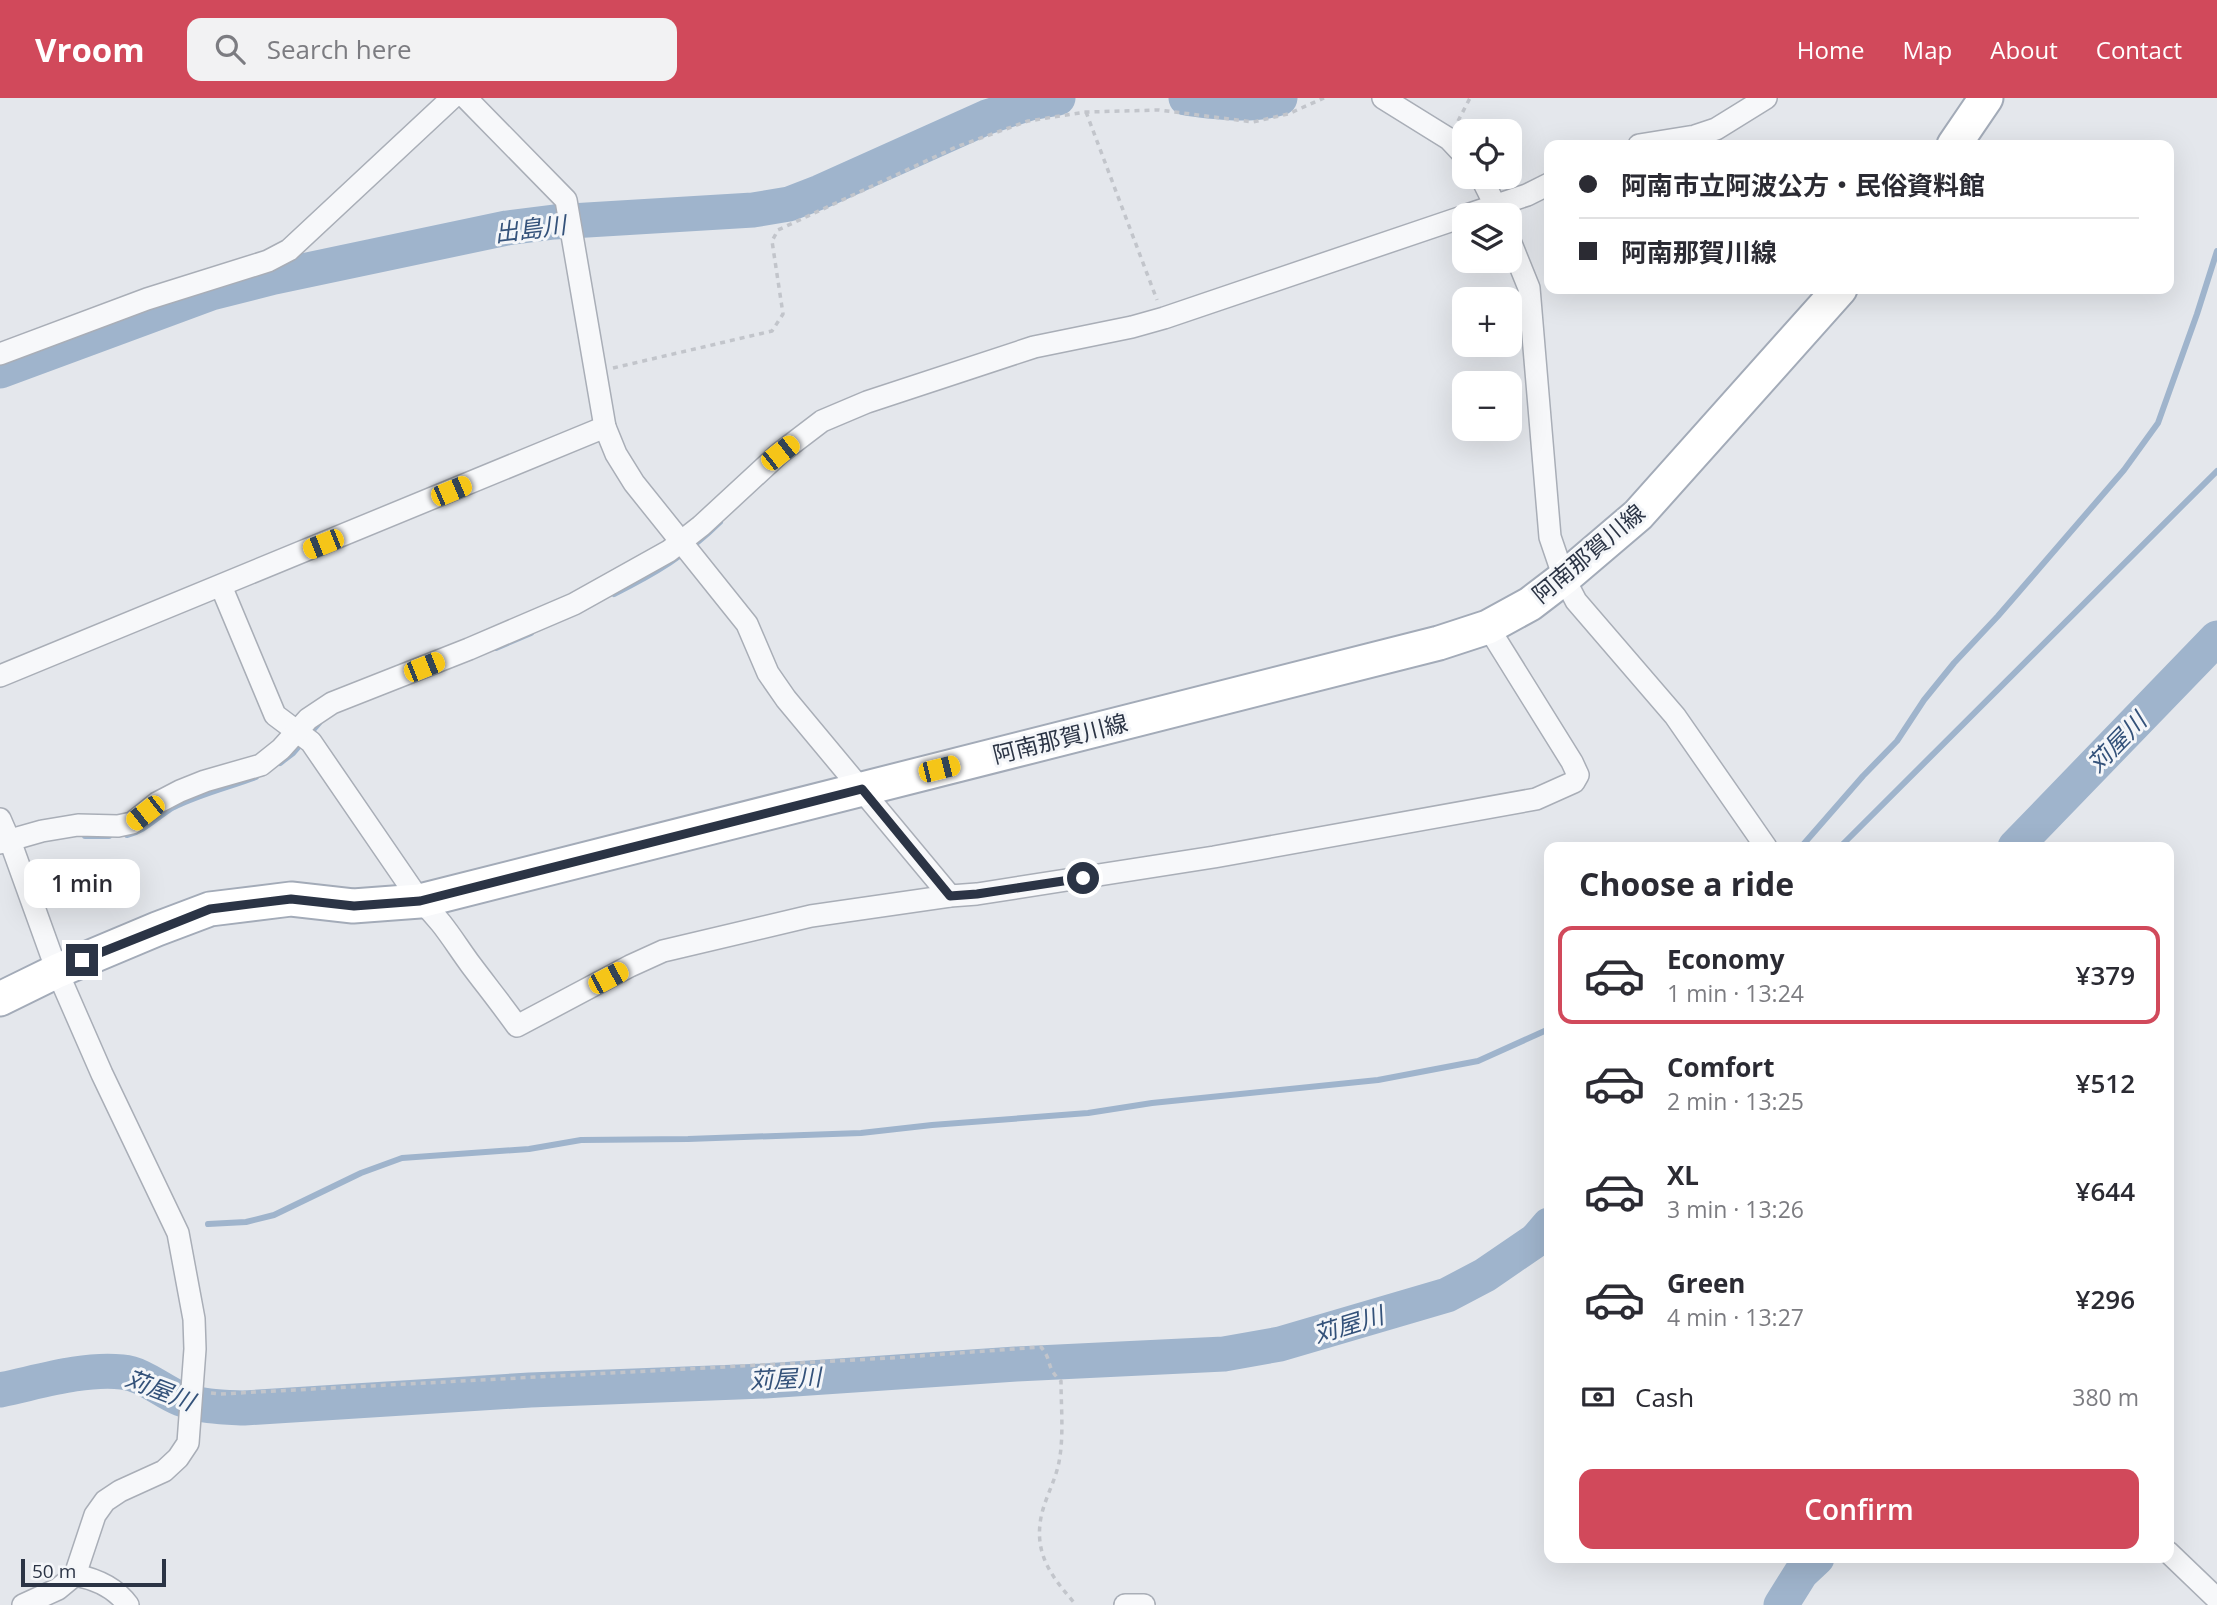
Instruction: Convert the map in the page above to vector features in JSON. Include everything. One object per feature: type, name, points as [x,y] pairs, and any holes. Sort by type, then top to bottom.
[{"type":"main road","points":[[1957,140],[1986,98]]},
{"type":"main road","name":"阿南那賀川線","points":[[0,999],[57,971],[210,909],[291,899],[354,906],[420,901],[1439,643],[1488,627],[1530,604],[1564,579],[1638,515],[1836,294]]},
{"type":"street","points":[[0,354],[147,299],[268,261],[289,250],[452,98]]},
{"type":"street","points":[[466,98],[566,200],[594,372],[605,427],[616,454],[634,483],[747,624],[768,673],[786,699],[950,896]]},
{"type":"street","points":[[1383,98],[1452,141]]},
{"type":"street","points":[[1670,140],[1716,129],[1766,98]]},
{"type":"street","points":[[1512,203],[1544,187]]},
{"type":"street","points":[[8,844],[42,831],[78,825],[118,826],[132,823],[157,803],[180,791],[261,765],[303,735],[308,719],[332,703],[574,604],[669,551],[687,547],[701,526],[780,453],[822,421],[867,401],[1034,347],[1164,318],[1452,221]]},
{"type":"street","points":[[1522,271],[1529,288],[1550,537],[1564,579],[1577,601],[1675,716],[1763,842]]},
{"type":"street","points":[[0,676],[605,427]]},
{"type":"street","points":[[221,586],[275,715],[303,735],[420,901],[456,942],[517,1026],[663,951],[811,916],[977,894],[1214,857],[1536,799],[1574,782],[1578,775],[1488,627]]},
{"type":"street","points":[[0,819],[57,971],[102,1074],[178,1233],[194,1320],[188,1443],[164,1471],[120,1491],[105,1501],[95,1515],[75,1575],[58,1589],[23,1605]]},
{"type":"street","points":[[2174,1558],[2217,1599]]},
{"type":"street","points":[[75,1575],[93,1578],[118,1593],[128,1605]]},
{"type":"street","points":[[1125,1605],[1144,1605]]},
{"type":"path","points":[[594,372],[772,331],[783,314],[772,241],[779,230],[956,147],[1028,121],[1086,112],[1159,110],[1253,122],[1288,114],[1324,98]]},
{"type":"path","points":[[1450,139],[1470,98]]},
{"type":"path","points":[[1086,112],[1164,318]]},
{"type":"path","points":[[192,1390],[220,1394],[891,1358],[1041,1347],[1048,1354],[1051,1372],[1061,1381],[1061,1452],[1040,1524],[1042,1553],[1049,1573],[1076,1605]]},
{"type":"waterway","name":"出島川","points":[[0,371],[211,293],[274,277],[507,228],[554,222],[753,210],[789,204],[987,117],[1030,103],[1058,98]]},
{"type":"waterway","name":"出島川","points":[[1186,98],[1245,103],[1280,98]]},
{"type":"waterway","points":[[1805,842],[1897,741],[1924,700],[1954,663],[2124,470],[2158,423],[2217,251]]},
{"type":"waterway","points":[[1845,842],[2217,471]]},
{"type":"waterway","points":[[614,594],[670,562],[696,544],[720,522]]},
{"type":"waterway","points":[[496,648],[531,633]]},
{"type":"waterway","name":"苅屋川","points":[[2020,842],[2217,638]]},
{"type":"waterway","points":[[280,763],[293,753],[319,723]]},
{"type":"waterway","points":[[127,835],[140,830],[184,802],[256,777]]},
{"type":"waterway","points":[[85,836],[109,836]]},
{"type":"waterway","points":[[208,1224],[246,1222],[274,1215],[361,1173],[402,1158],[529,1149],[581,1140],[861,1133],[1088,1113],[1152,1103],[1378,1080],[1478,1061],[1544,1031]]},
{"type":"waterway","name":"苅屋川","points":[[0,1390],[76,1374],[122,1372],[145,1379],[189,1402],[244,1408],[530,1390],[765,1381],[1016,1364],[1224,1354],[1280,1344],[1447,1295],[1485,1275],[1536,1240],[1544,1231]]},
{"type":"waterway","points":[[1781,1605],[1801,1573],[1812,1563]]},
{"type":"route","points":[[82,960],[210,909],[291,899],[354,906],[420,901],[862,789],[950,896],[1083,878]]}]
